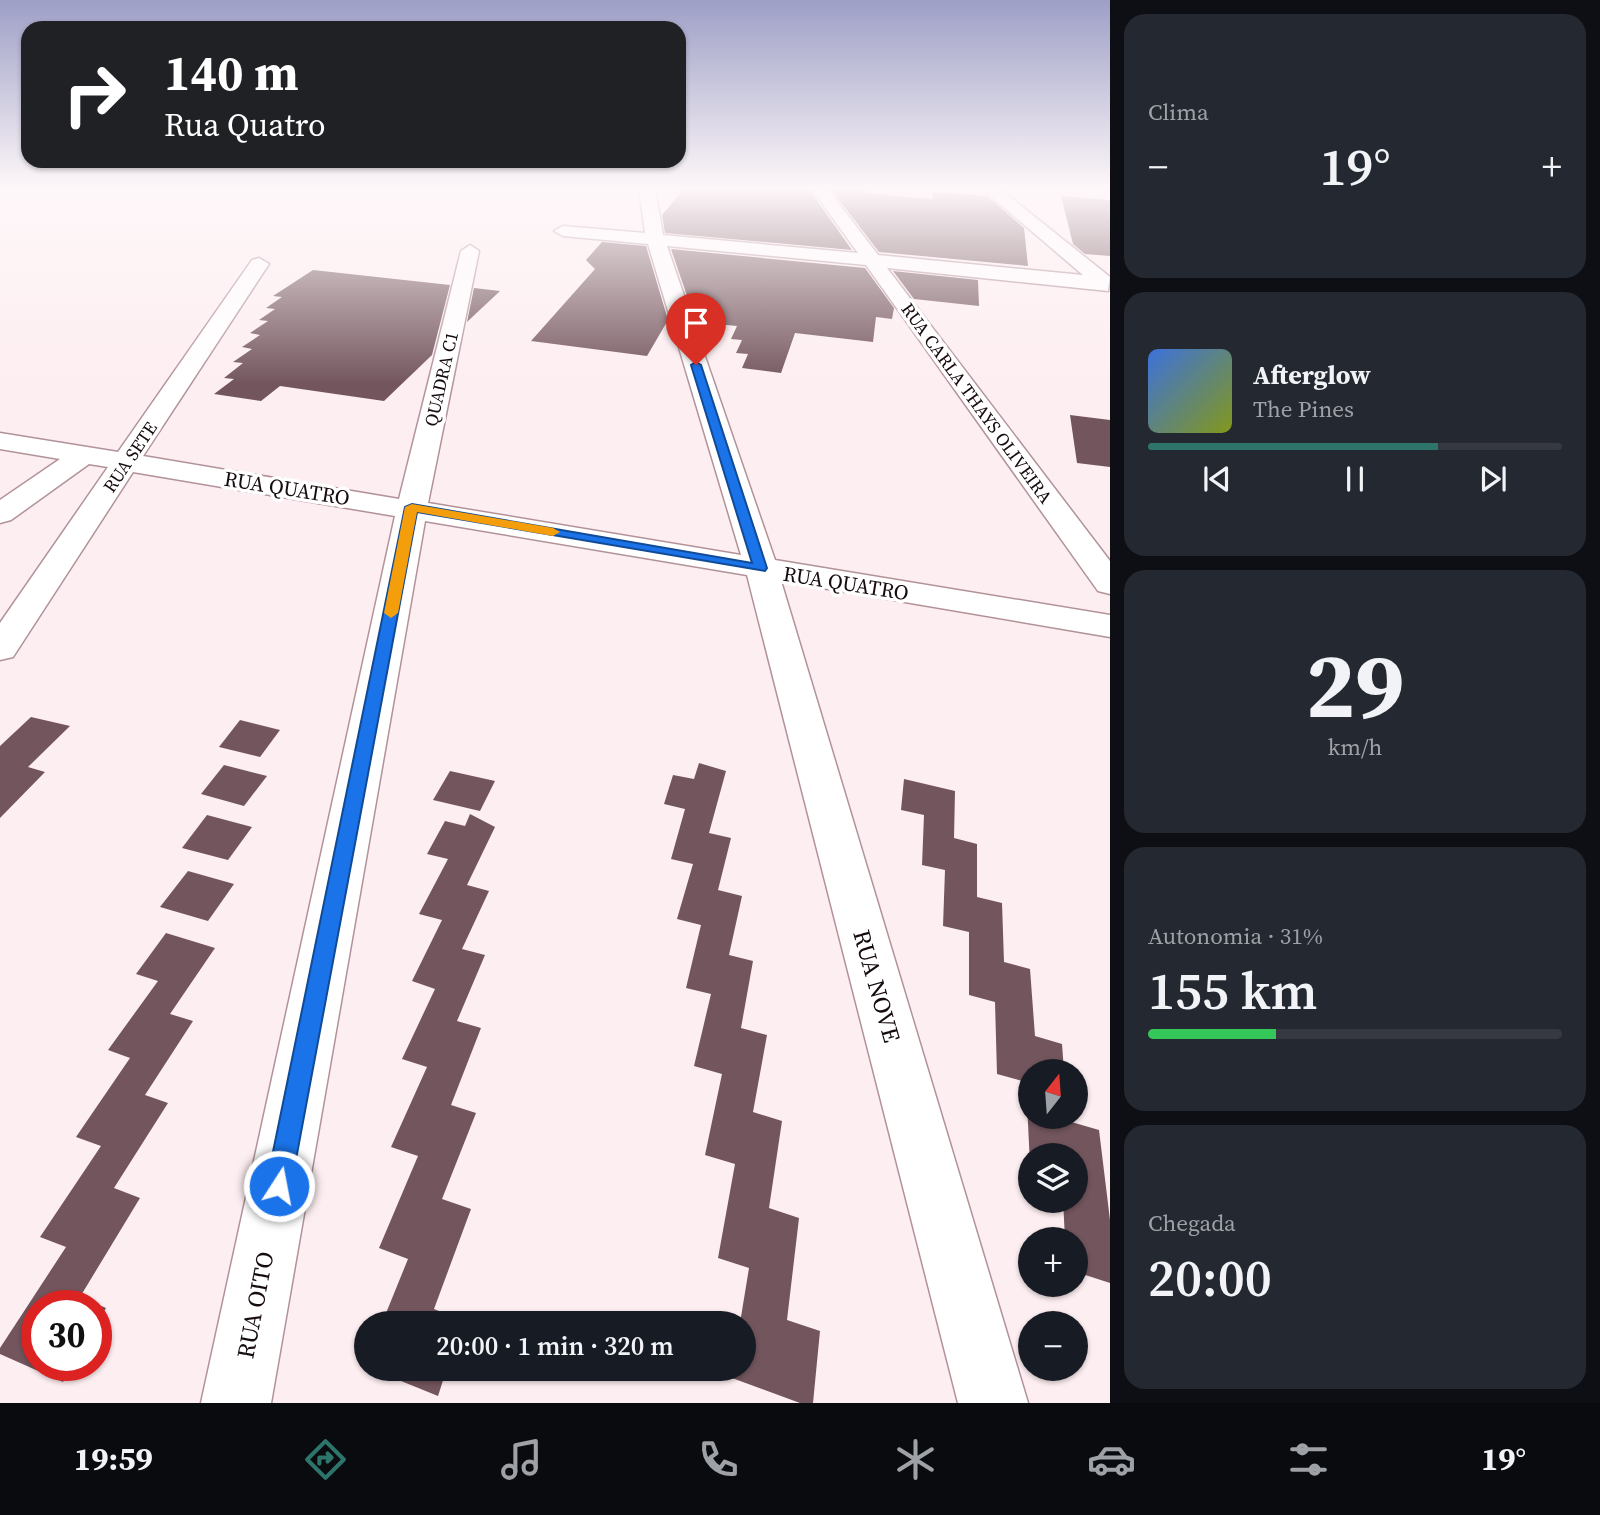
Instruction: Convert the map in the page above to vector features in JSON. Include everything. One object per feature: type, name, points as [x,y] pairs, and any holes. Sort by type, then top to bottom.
[{"type":"street","name":"QUADRA C1","points":[[412,507],[469,253]]},
{"type":"street","name":"RUA NOVE","points":[[660,253],[761,568],[993,1403]]},
{"type":"street","points":[[808,253],[1109,284]]},
{"type":"street","name":"RUA CARLA THAYS OLIVEIRA","points":[[867,253],[1110,584]]},
{"type":"street","points":[[1071,253],[1109,284]]},
{"type":"street","name":"RUA SETE","points":[[0,649],[259,264]]},
{"type":"street","name":"RUA QUATRO","points":[[0,440],[1110,626]]},
{"type":"street","points":[[0,514],[84,455]]},
{"type":"street","name":"RUA OITO","points":[[236,1403],[412,507]]},
{"type":"building","points":[[592,253],[648,253],[668,320],[647,356],[531,341],[595,269],[586,260]]},
{"type":"building","points":[[673,253],[717,253],[865,268],[894,308],[892,319],[876,317],[873,342],[795,333],[781,373],[742,368],[748,354],[736,353],[742,340],[731,339],[737,326],[696,322]]},
{"type":"building","points":[[895,253],[1027,253],[1028,266]]},
{"type":"building","points":[[1110,253],[1110,256],[1085,254]]},
{"type":"building","points":[[313,270],[450,285],[432,355],[384,401],[280,386],[261,401],[214,394],[234,379],[224,378],[243,363],[233,362],[252,349],[242,347],[260,335],[250,333],[268,321],[259,320],[275,309],[266,308],[282,297],[273,296]]},
{"type":"building","points":[[893,271],[978,280],[979,306],[914,299]]},
{"type":"building","points":[[474,288],[500,291],[467,322]]},
{"type":"building","points":[[1070,415],[1110,420],[1110,467],[1077,463]]},
{"type":"building","points":[[31,717],[70,726],[28,767],[45,772],[0,818],[0,746]]},
{"type":"building","points":[[240,720],[280,730],[260,757],[219,747]]},
{"type":"building","points":[[699,763],[726,771],[709,833],[731,838],[718,890],[742,896],[729,955],[753,961],[741,1028],[767,1035],[753,1112],[782,1121],[769,1208],[799,1218],[787,1320],[820,1331],[813,1403],[800,1403],[740,1381],[756,1381],[756,1311],[742,1311],[749,1268],[718,1258],[735,1164],[705,1155],[722,1074],[694,1066],[711,994],[686,988],[701,925],[677,919],[693,864],[671,859],[685,809],[664,804],[673,775],[694,779]]},
{"type":"building","points":[[224,765],[267,776],[244,806],[201,794]]},
{"type":"building","points":[[450,771],[495,781],[480,811],[433,800]]},
{"type":"building","points":[[904,779],[955,791],[954,838],[977,844],[977,897],[1002,903],[1004,962],[1030,969],[1035,1036],[1062,1044],[1063,1059],[1018,1059],[1018,1080],[997,1074],[995,1002],[969,995],[969,932],[943,926],[945,870],[922,865],[924,815],[901,810]]},
{"type":"building","points":[[470,814],[495,827],[467,885],[489,891],[462,949],[485,955],[457,1021],[481,1028],[451,1105],[476,1113],[442,1199],[471,1209],[434,1309],[439,1311],[387,1311],[408,1259],[379,1248],[418,1156],[391,1147],[427,1067],[402,1059],[435,989],[412,981],[442,920],[419,914],[448,859],[427,854],[445,821],[465,826]]},
{"type":"building","points":[[207,815],[252,827],[228,860],[182,848]]},
{"type":"building","points":[[188,871],[234,884],[208,921],[160,907]]},
{"type":"building","points":[[166,933],[215,948],[170,1014],[193,1021],[145,1095],[168,1103],[114,1188],[140,1198],[84,1290],[38,1290],[66,1247],[40,1237],[101,1146],[76,1137],[130,1058],[108,1050],[158,981],[136,974]]},
{"type":"building","points":[[1088,1127],[1099,1130],[1110,1220],[1110,1283],[1088,1276],[1088,1227],[1064,1227],[1064,1213],[1088,1213],[1088,1143],[1029,1143],[1028,1129],[1088,1129]]},
{"type":"building","points":[[21,1316],[21,1363],[0,1354],[0,1348]]},
{"type":"building","points":[[401,1381],[443,1381],[438,1396]]},
{"type":"slow traffic","points":[[391,613],[412,507],[553,532]]},
{"type":"route","points":[[279,1186],[412,507],[761,568],[696,365]]}]
